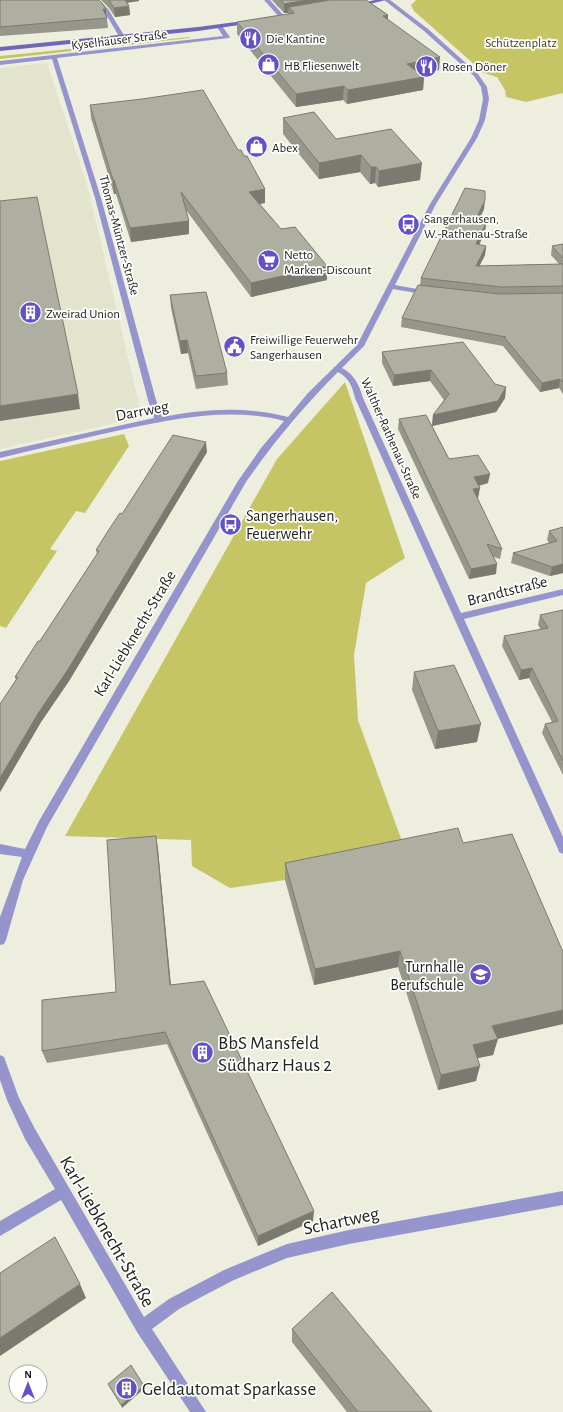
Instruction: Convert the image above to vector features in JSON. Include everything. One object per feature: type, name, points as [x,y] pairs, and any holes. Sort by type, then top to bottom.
[{"type":"main road","points":[[353,6],[383,0]]},
{"type":"main road","points":[[276,19],[289,17]]},
{"type":"main road","name":"Kyselhäuser Straße","points":[[0,49],[220,27],[254,22]]},
{"type":"street","name":"Kyselhäuser Straße","points":[[96,0],[106,10],[122,37]]},
{"type":"street","points":[[267,0],[283,18]]},
{"type":"street","name":"Walther-Rathenau-Straße","points":[[387,0],[426,30],[476,75],[484,87],[486,99],[482,120],[474,138],[433,204],[360,346],[338,369],[347,373],[353,379],[359,398],[563,849]]},
{"type":"street","name":"Kyselhäuser Straße","points":[[0,63],[227,37],[220,27]]},
{"type":"street","name":"Thomas-Müntzer-Straße","points":[[54,57],[98,198],[152,400],[159,420]]},
{"type":"street","points":[[390,286],[433,294]]},
{"type":"street","name":"Karl-Liebknecht-Straße","points":[[0,940],[11,900],[29,854],[43,824],[242,481],[264,450],[321,384],[338,369]]},
{"type":"street","name":"Darrweg","points":[[0,455],[159,420],[230,411],[256,411],[290,420]]},
{"type":"street","name":"Brandtstraße","points":[[459,618],[480,614],[563,592]]},
{"type":"street","points":[[0,849],[29,854]]},
{"type":"street","name":"Karl-Liebknecht-Straße","points":[[0,1061],[19,1114],[142,1327],[199,1412]]},
{"type":"street","points":[[0,1229],[64,1191]]},
{"type":"street","name":"Schartweg","points":[[142,1327],[174,1304],[200,1290],[229,1275],[287,1251],[349,1236],[563,1198]]},
{"type":"shaded area","points":[[47,63],[88,188],[142,417],[0,449],[0,68]]},
{"type":"green space","name":"Schützenplatz","points":[[416,0],[563,0],[563,93],[526,102],[506,97],[505,90],[497,77],[484,73],[414,11],[411,5]]},
{"type":"green space","points":[[190,38],[0,59],[0,56]]},
{"type":"green space","points":[[345,382],[405,558],[366,583],[354,655],[358,720],[407,855],[285,880],[230,888],[192,866],[191,840],[65,836],[277,459]]},
{"type":"green space","points":[[124,434],[129,446],[85,513],[76,511],[50,549],[57,551],[6,628],[0,626],[0,461]]},
{"type":"building","points":[[0,0],[99,0],[106,9],[103,9],[107,18],[0,27]]},
{"type":"building","points":[[109,0],[125,0],[129,6],[114,8]]},
{"type":"building","points":[[281,0],[307,0],[284,4]]},
{"type":"building","points":[[330,0],[366,0],[388,15],[383,16],[440,57],[407,64],[424,77],[348,90],[344,86],[296,94],[237,22],[294,13],[289,7]]},
{"type":"building","points":[[203,90],[238,150],[241,150],[244,156],[247,156],[265,189],[249,192],[281,229],[295,227],[327,266],[251,283],[181,192],[189,221],[130,228],[113,180],[90,105]]},
{"type":"building","points":[[314,112],[336,139],[391,129],[422,163],[379,171],[376,167],[371,167],[361,155],[319,163],[283,118]]},
{"type":"building","points":[[465,188],[485,191],[485,200],[475,221],[486,223],[476,244],[486,246],[476,266],[563,264],[563,286],[501,287],[421,278]]},
{"type":"building","name":"Zweirad Union","points":[[37,197],[78,394],[0,406],[0,201]]},
{"type":"building","points":[[563,244],[563,258],[552,246]]},
{"type":"building","points":[[418,285],[500,294],[563,293],[563,382],[560,379],[542,383],[504,337],[506,337],[402,318]]},
{"type":"building","points":[[206,292],[227,373],[196,376],[187,340],[180,341],[170,295]]},
{"type":"building","points":[[463,342],[495,384],[506,387],[498,401],[433,415],[449,394],[431,370],[394,375],[382,352]]},
{"type":"building","points":[[426,415],[449,459],[478,455],[490,474],[474,477],[480,488],[473,489],[502,549],[487,544],[497,564],[471,569],[399,419]]},
{"type":"building","points":[[173,435],[206,442],[67,671],[39,712],[0,778],[0,704],[18,677],[15,677],[38,641],[40,641],[99,551],[96,550],[108,531],[120,513],[122,514]]},
{"type":"building","points":[[563,527],[563,564],[552,567],[513,553],[557,541],[549,531]]},
{"type":"building","points":[[563,610],[563,761],[545,724],[558,721],[532,668],[521,670],[504,636],[548,628],[540,615]]},
{"type":"building","points":[[454,665],[481,724],[438,731],[414,672]]},
{"type":"building","name":"Turnhalle Berufschule","points":[[458,828],[463,843],[512,834],[563,952],[563,1010],[492,1026],[498,1039],[473,1045],[480,1066],[441,1075],[400,951],[315,969],[285,863]]},
{"type":"building","name":"BbS Mansfeld Südharz Haus 2","points":[[156,836],[170,985],[204,981],[314,1211],[258,1236],[165,1032],[42,1051],[42,1000],[116,992],[107,840]]},
{"type":"building","points":[[55,1237],[80,1284],[0,1338],[0,1273]]},
{"type":"building","points":[[332,1292],[432,1412],[358,1412],[292,1329]]},
{"type":"building","name":"Geldautomat Sparkasse","points":[[131,1365],[144,1386],[121,1405],[108,1384]]},
{"type":"place","name":"Die Kantine","points":[[251,38]]},
{"type":"place","name":"HB Fliesenwelt","points":[[269,65]]},
{"type":"place","name":"Rosen Döner","points":[[426,66]]},
{"type":"place","name":"Abex","points":[[257,147]]},
{"type":"place","name":"Sangerhausen, W.-Rathenau-Straße","points":[[409,225]]},
{"type":"place","name":"Netto Marken-Discount","points":[[268,261]]},
{"type":"place","name":"Zweirad Union","points":[[30,313]]},
{"type":"place","name":"Freiwillige Feuerwehr Sangerhausen","points":[[234,346]]},
{"type":"place","name":"Sangerhausen, Feuerwehr","points":[[231,524]]},
{"type":"place","name":"Turnhalle Berufschule","points":[[480,975]]},
{"type":"place","name":"BbS Mansfeld Südharz Haus 2","points":[[203,1053]]},
{"type":"place","name":"Geldautomat Sparkasse","points":[[127,1388]]}]
